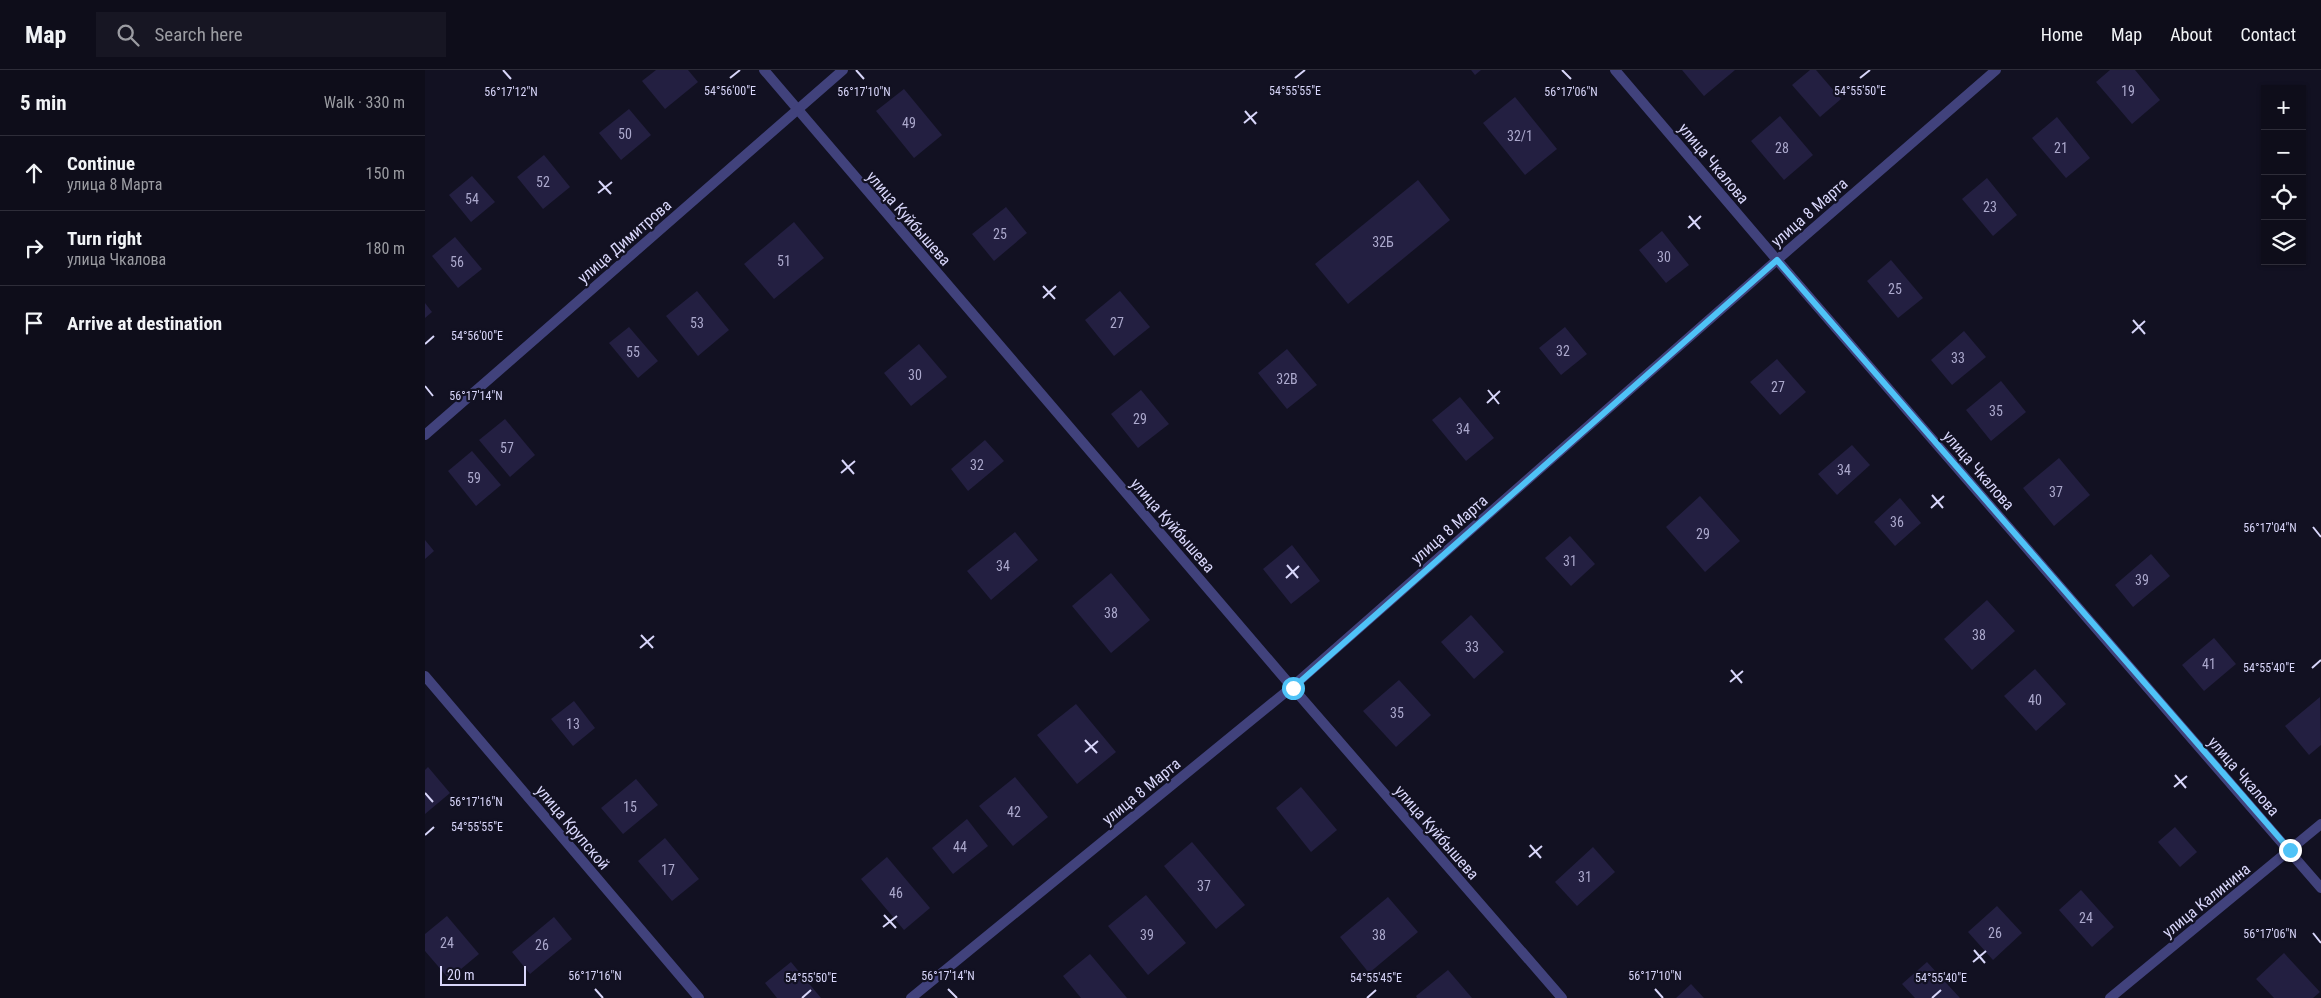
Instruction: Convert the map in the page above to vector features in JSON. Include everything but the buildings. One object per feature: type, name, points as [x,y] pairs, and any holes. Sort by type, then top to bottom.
[{"type":"street","name":"улица Куйбышева","points":[[764,70],[1293,688],[1562,998]]},
{"type":"street","name":"улица Димитрова","points":[[425,435],[843,70]]},
{"type":"street","name":"улица Чкалова","points":[[1615,70],[1777,260],[2321,888]]},
{"type":"street","name":"улица 8 Марта","points":[[911,998],[1293,688],[1777,260],[1996,70]]},
{"type":"street","name":"улица Крупской","points":[[425,676],[699,998]]},
{"type":"street","name":"улица Калинина","points":[[2110,998],[2321,824]]},
{"type":"route","points":[[1293,688],[1777,260],[2290,850]]}]
